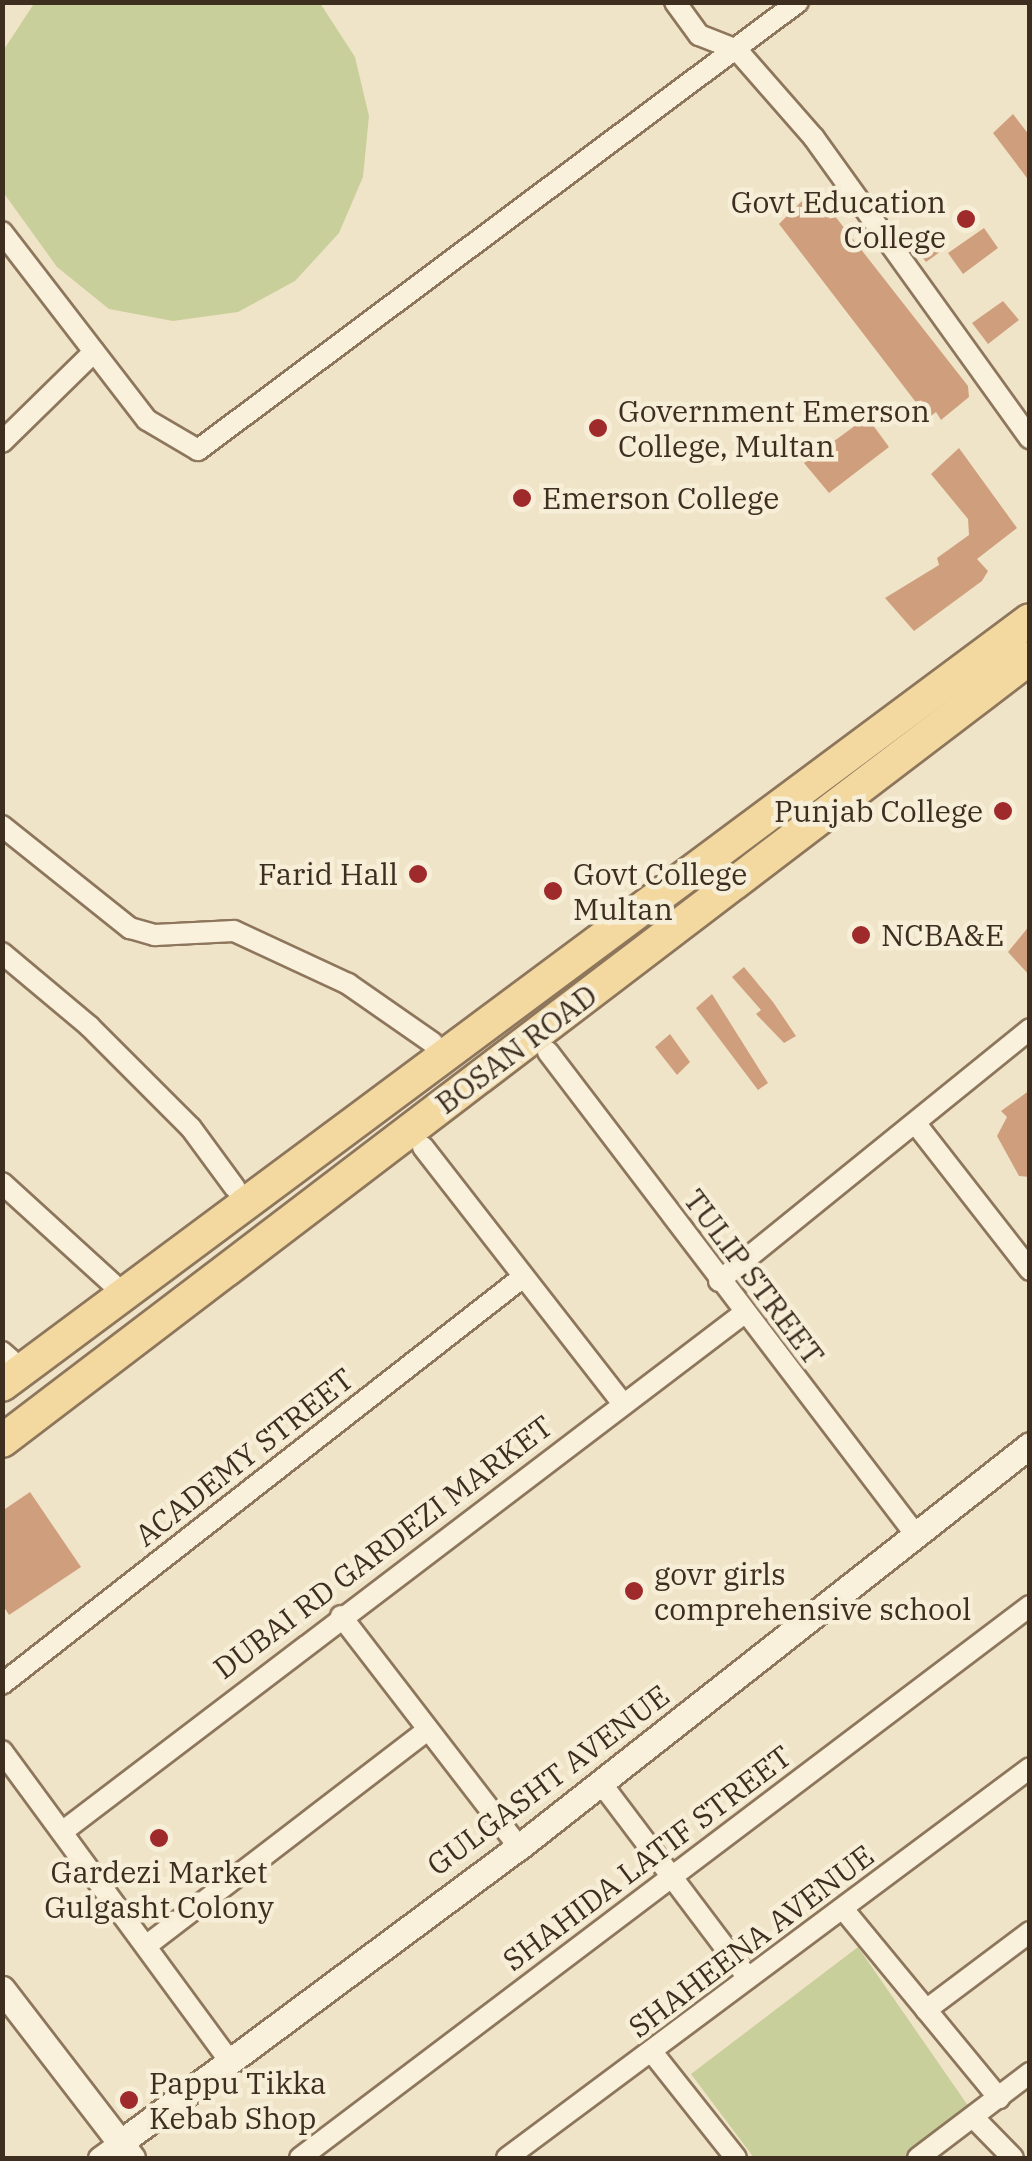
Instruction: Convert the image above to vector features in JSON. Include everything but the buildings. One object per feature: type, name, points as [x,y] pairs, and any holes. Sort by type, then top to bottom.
[{"type":"main road","name":"BOSAN ROAD","points":[[5,1365],[1030,620]]},
{"type":"main road","name":"BOSAN ROAD","points":[[8,1426],[288,1222],[1030,658]]},
{"type":"main road","points":[[248,1189],[288,1222]]},
{"type":"street","points":[[675,2],[698,35],[737,50],[814,138],[1030,439]]},
{"type":"street","points":[[2,232],[147,420],[198,450],[798,2]]},
{"type":"street","points":[[2,442],[94,352]]},
{"type":"street","points":[[2,826],[130,928],[155,935],[234,931],[348,984],[433,1043]]},
{"type":"street","points":[[2,953],[102,1038],[248,1189]]},
{"type":"street","points":[[719,1282],[1030,1030]]},
{"type":"street","name":"TULIP STREET","points":[[548,1052],[743,1314],[916,1535]]},
{"type":"street","points":[[916,1124],[1030,1270]]},
{"type":"street","points":[[423,1148],[622,1403]]},
{"type":"street","points":[[2,1184],[112,1283]]},
{"type":"street","name":"ACADEMY STREET","points":[[2,1684],[523,1277]]},
{"type":"street","name":"DUBAI RD GARDEZI MARKET","points":[[62,1832],[341,1616],[743,1314]]},
{"type":"street","name":"GULGASHT AVENUE","points":[[117,2153],[228,2057],[520,1847],[1030,1445]]},
{"type":"street","name":"SHAHIDA LATIF STREET","points":[[300,2158],[1030,1606]]},
{"type":"street","points":[[341,1616],[520,1847]]},
{"type":"street","points":[[146,1946],[426,1730]]},
{"type":"street","points":[[2,1751],[228,2057]]},
{"type":"street","name":"SHAHEENA AVENUE","points":[[507,2158],[1030,1768]]},
{"type":"street","points":[[600,1783],[748,1978]]},
{"type":"street","points":[[844,1910],[999,2098]]},
{"type":"street","points":[[926,2010],[1030,1932]]},
{"type":"street","points":[[2,1989],[117,2153]]},
{"type":"street","points":[[652,2052],[732,2157]]},
{"type":"street","points":[[931,2155],[1030,2073]]},
{"type":"street","points":[[973,2118],[1013,2158]]},
{"type":"green space","points":[[35,2],[320,3],[355,57],[369,116],[363,177],[339,233],[295,281],[238,312],[173,321],[109,309],[57,267],[3,192],[3,51]]},
{"type":"green space","points":[[858,1947],[978,2120],[928,2158],[754,2158],[691,2074]]},
{"type":"place","name":"Govt Education College","points":[[966,219]]},
{"type":"place","name":"Government Emerson College, Multan","points":[[598,428]]},
{"type":"place","name":"Emerson College","points":[[522,498]]},
{"type":"place","name":"Punjab College","points":[[1003,811]]},
{"type":"place","name":"Farid Hall","points":[[418,874]]},
{"type":"place","name":"Govt College Multan","points":[[553,891]]},
{"type":"place","name":"NCBA&E","points":[[861,935]]},
{"type":"place","name":"govr girls comprehensive school","points":[[634,1591]]},
{"type":"place","name":"Gardezi Market Gulgasht Colony","points":[[159,1838]]},
{"type":"place","name":"Pappu Tikka Kebab Shop","points":[[129,2100]]}]
